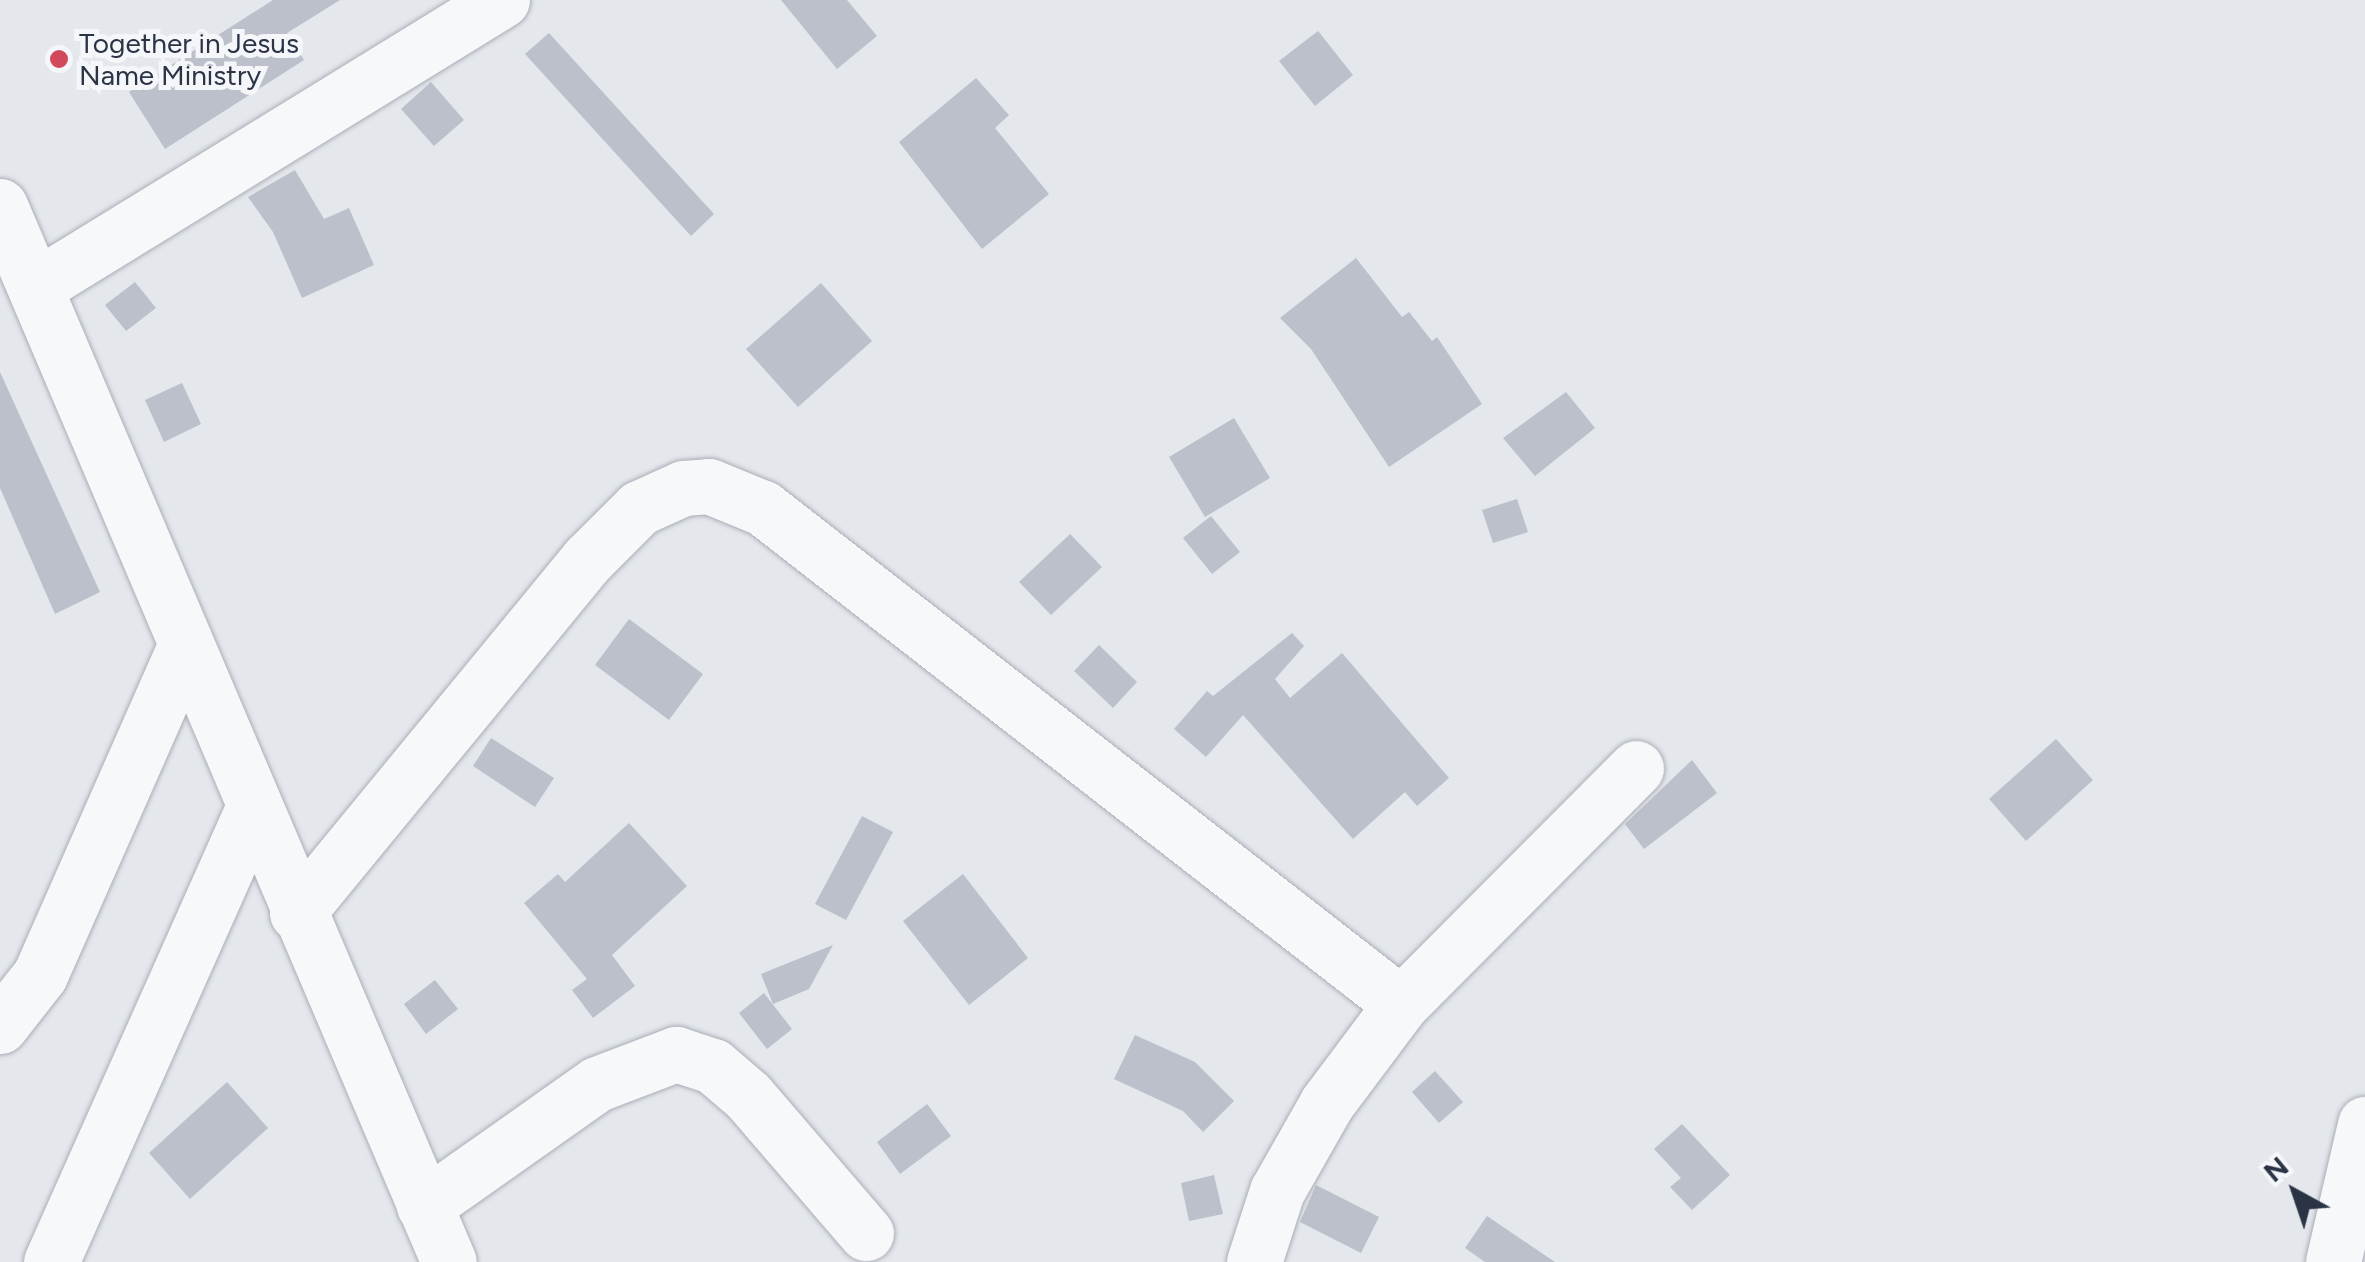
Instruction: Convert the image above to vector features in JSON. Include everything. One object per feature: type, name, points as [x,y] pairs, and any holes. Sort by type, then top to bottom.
[{"type":"street","points":[[35,287],[502,0]]},
{"type":"street","points":[[0,206],[184,649],[449,1262]]},
{"type":"street","points":[[297,913],[588,559],[638,508],[683,488],[709,486],[763,508],[1401,1004]]},
{"type":"street","points":[[0,1026],[40,975],[184,649]]},
{"type":"street","points":[[1254,1262],[1276,1191],[1327,1103],[1401,1004],[1636,768]]},
{"type":"street","points":[[52,1262],[253,808]]},
{"type":"street","points":[[424,1206],[597,1084],[676,1054],[712,1066],[748,1096],[866,1233]]},
{"type":"street","points":[[2333,1262],[2365,1124]]},
{"type":"building","points":[[273,0],[340,0],[287,33],[304,60],[165,149],[129,92]]},
{"type":"building","points":[[781,0],[847,0],[877,36],[837,69]]},
{"type":"building","points":[[1318,31],[1353,75],[1315,106],[1279,61]]},
{"type":"building","points":[[549,33],[714,214],[691,236],[525,54]]},
{"type":"building","points":[[976,78],[1009,115],[995,128],[1049,194],[982,249],[899,142]]},
{"type":"building","points":[[431,82],[464,120],[434,146],[401,109]]},
{"type":"building","points":[[295,170],[324,219],[349,208],[374,265],[302,298],[273,232],[248,197]]},
{"type":"building","points":[[1356,258],[1402,317],[1409,312],[1432,341],[1437,337],[1482,404],[1389,467],[1311,349],[1280,318]]},
{"type":"building","points":[[135,282],[156,308],[126,331],[105,305]]},
{"type":"building","points":[[821,283],[872,341],[798,407],[746,349]]},
{"type":"building","points":[[0,372],[100,592],[55,614],[0,488]]},
{"type":"building","points":[[182,383],[201,424],[164,442],[145,400]]},
{"type":"building","points":[[1566,392],[1595,428],[1535,476],[1503,438]]},
{"type":"building","points":[[1234,418],[1270,478],[1205,517],[1169,457]]},
{"type":"building","points":[[1517,499],[1528,532],[1493,543],[1482,510]]},
{"type":"building","points":[[1211,516],[1240,552],[1212,574],[1183,538]]},
{"type":"building","points":[[1070,534],[1102,567],[1051,615],[1019,582]]},
{"type":"building","points":[[629,619],[703,674],[669,720],[595,665]]},
{"type":"building","points":[[1292,633],[1304,646],[1275,679],[1290,698],[1342,653],[1449,778],[1417,806],[1405,792],[1353,839],[1243,715],[1206,757],[1174,729],[1207,691],[1213,696]]},
{"type":"building","points":[[1099,645],[1137,682],[1113,708],[1074,671]]},
{"type":"building","points":[[491,738],[554,778],[535,807],[473,766]]},
{"type":"building","points":[[2056,739],[2093,780],[2026,841],[1989,799]]},
{"type":"building","points":[[1692,760],[1717,793],[1644,849],[1625,824]]},
{"type":"building","points":[[862,816],[893,832],[846,920],[815,904]]},
{"type":"building","points":[[629,823],[687,886],[612,955],[635,986],[593,1018],[572,990],[587,979],[524,903],[558,874],[565,882]]},
{"type":"building","points":[[963,874],[1028,958],[969,1005],[903,921]]},
{"type":"building","points":[[833,945],[809,989],[773,1004],[761,974]]},
{"type":"building","points":[[435,980],[458,1009],[426,1034],[404,1004]]},
{"type":"building","points":[[764,993],[792,1029],[767,1049],[739,1013]]},
{"type":"building","points":[[1135,1035],[1195,1062],[1234,1101],[1203,1132],[1183,1111],[1114,1079]]},
{"type":"building","points":[[1435,1071],[1463,1102],[1439,1123],[1412,1092]]},
{"type":"building","points":[[227,1082],[268,1128],[190,1199],[149,1153]]},
{"type":"building","points":[[927,1104],[951,1136],[900,1174],[877,1142]]},
{"type":"building","points":[[1682,1124],[1730,1175],[1692,1210],[1670,1187],[1681,1178],[1654,1149]]},
{"type":"building","points":[[1214,1175],[1223,1214],[1189,1221],[1181,1183]]},
{"type":"building","points":[[1316,1185],[1379,1217],[1361,1253],[1300,1222]]},
{"type":"building","points":[[1487,1216],[1555,1262],[1485,1262],[1465,1248]]},
{"type":"place","name":"Together in Jesus Name Ministry","points":[[59,59]]}]
